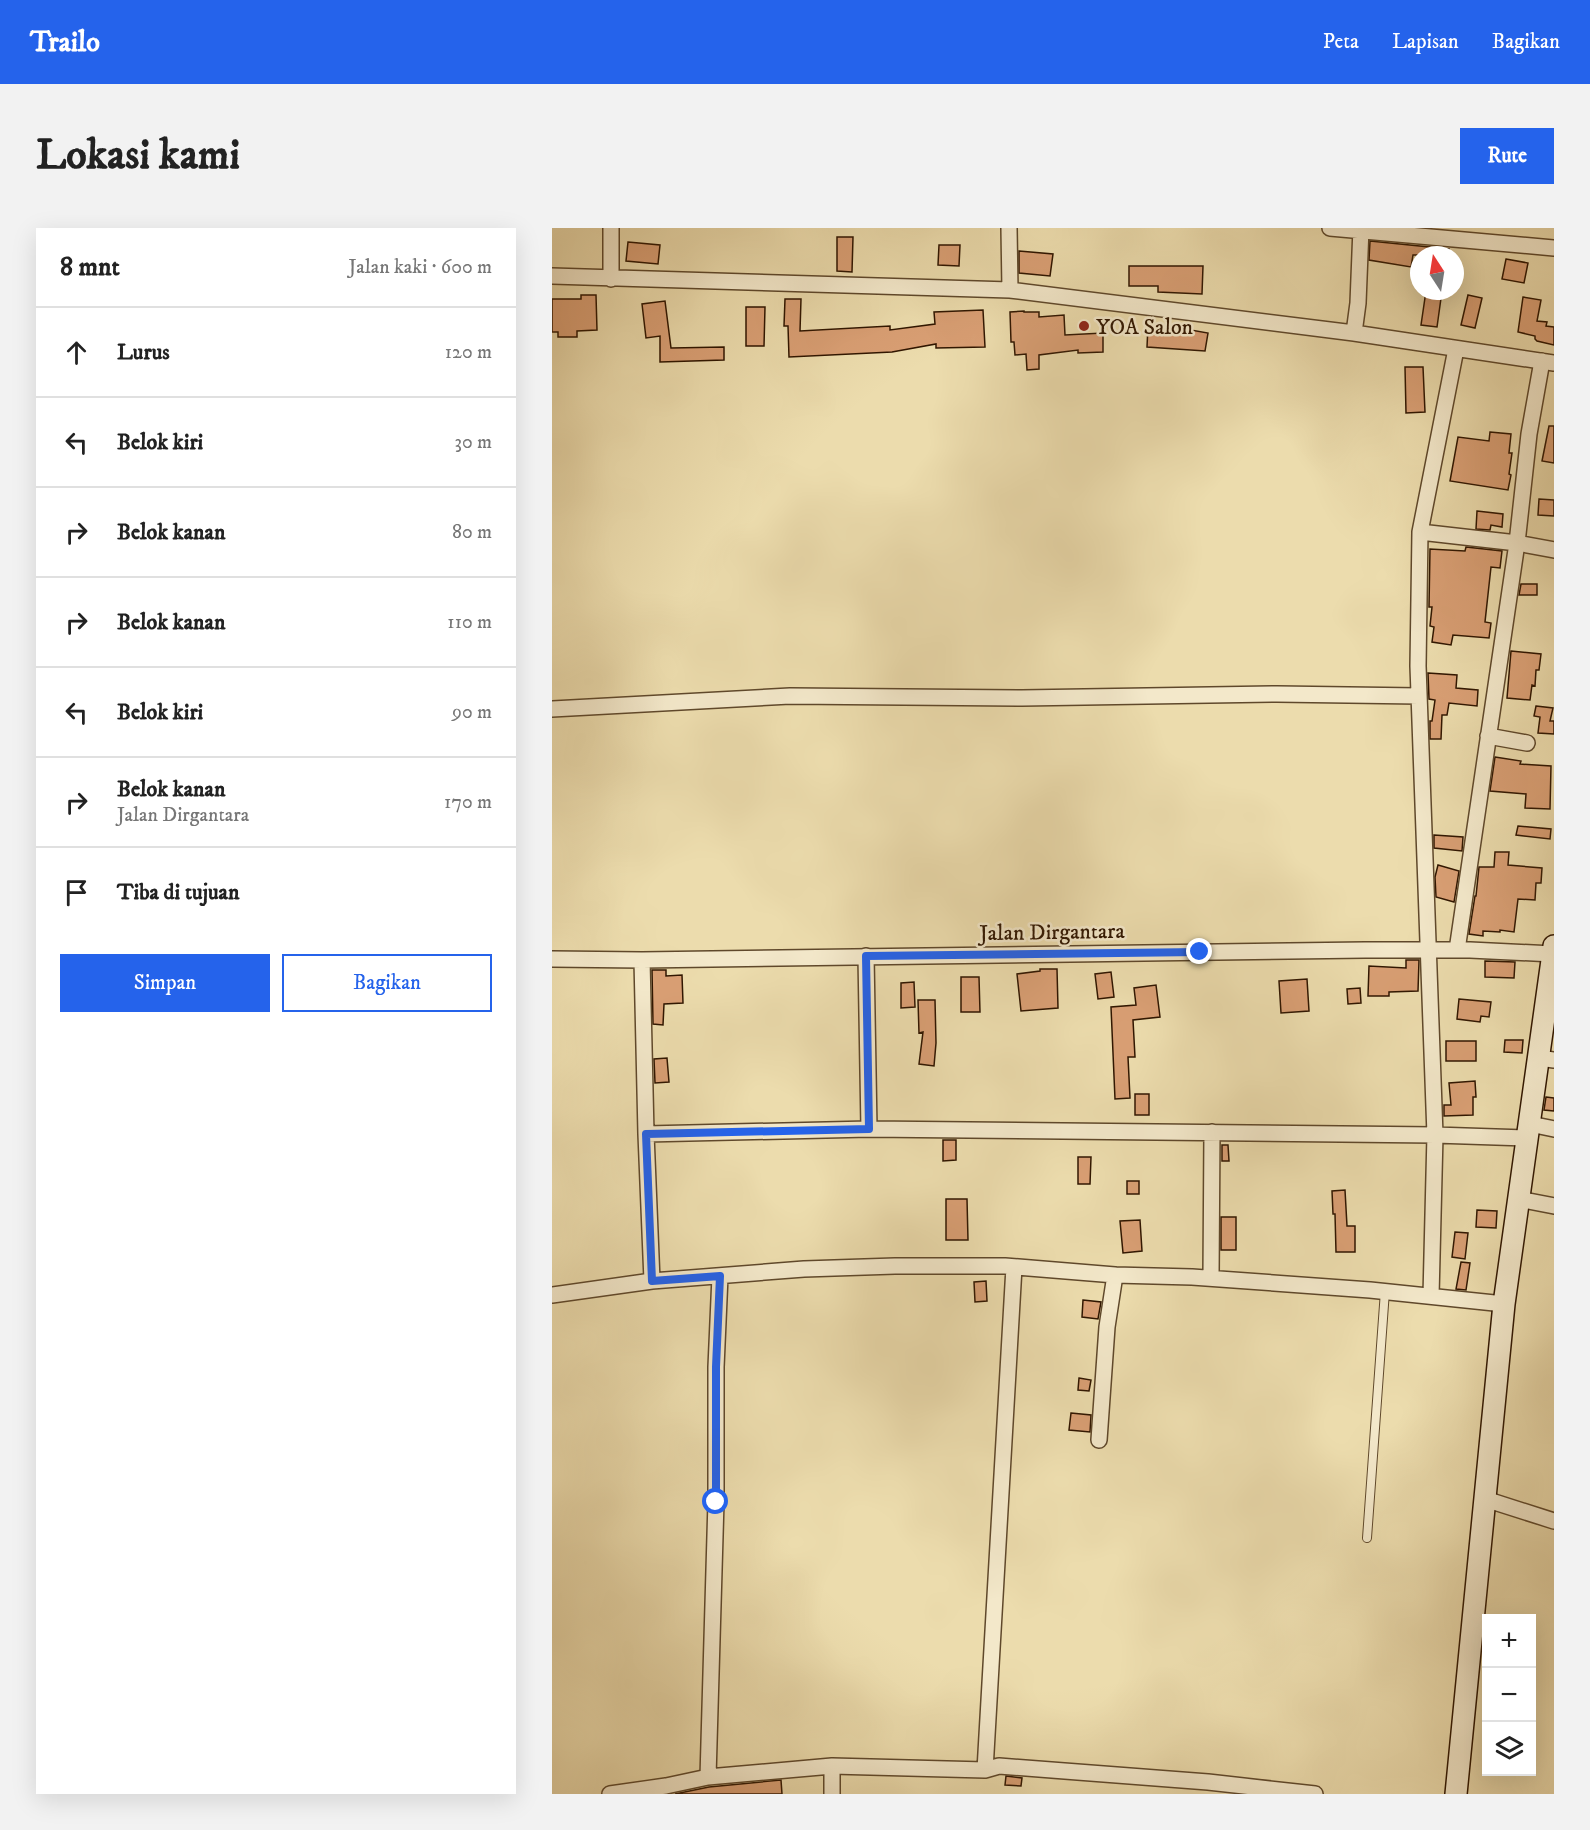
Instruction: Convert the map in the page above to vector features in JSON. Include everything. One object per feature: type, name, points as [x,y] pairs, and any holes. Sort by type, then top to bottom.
[{"type":"street","points":[[611,228],[611,279]]},
{"type":"street","points":[[1009,228],[1010,290]]},
{"type":"street","points":[[1330,228],[1554,248]]},
{"type":"street","points":[[1354,333],[1358,303],[1361,229]]},
{"type":"street","points":[[552,276],[1010,290],[1354,333],[1548,362],[1529,434],[1517,543],[1457,950]]},
{"type":"street","points":[[1431,1296],[1435,1135],[1418,666],[1420,532],[1456,349]]},
{"type":"street","points":[[1420,532],[1517,543],[1554,550]]},
{"type":"street","points":[[552,709],[790,696],[1022,698],[1277,694],[1419,696]]},
{"type":"street","points":[[1488,736],[1527,743]]},
{"type":"street","name":"Jalan Dirgantara","points":[[552,958],[642,960],[1428,949],[1553,950]]},
{"type":"street","points":[[1456,1794],[1504,1304],[1529,1131],[1546,1059],[1553,950]]},
{"type":"street","points":[[866,956],[869,1129]]},
{"type":"street","points":[[642,960],[652,1281]]},
{"type":"street","points":[[646,1134],[869,1129],[1435,1135],[1554,1129]]},
{"type":"street","points":[[1211,1278],[1212,1132]]},
{"type":"street","points":[[1518,1199],[1554,1206]]},
{"type":"street","points":[[552,1295],[652,1281],[804,1269],[895,1266],[1014,1267],[1385,1291],[1504,1304]]},
{"type":"street","points":[[985,1770],[1014,1267]]},
{"type":"street","points":[[1099,1440],[1107,1327],[1115,1275]]},
{"type":"street","points":[[708,1777],[716,1502],[716,1367],[720,1276]]},
{"type":"street","points":[[1485,1499],[1554,1521]]},
{"type":"street","points":[[831,1766],[832,1794]]},
{"type":"street","points":[[610,1794],[708,1777],[831,1766],[985,1770],[999,1767],[1208,1782],[1315,1794]]},
{"type":"street","points":[[1140,1794],[1141,1778]]},
{"type":"lane","points":[[1366,1538],[1385,1291]]},
{"type":"building","points":[[837,237],[853,237],[852,272],[837,271]]},
{"type":"building","points":[[1370,241],[1419,246],[1410,246],[1410,267],[1369,260]]},
{"type":"building","points":[[628,242],[660,245],[658,264],[626,261]]},
{"type":"building","points":[[939,245],[960,245],[959,266],[938,265]]},
{"type":"building","points":[[1019,251],[1053,254],[1050,276],[1019,273]]},
{"type":"building","points":[[1506,259],[1528,263],[1524,283],[1502,279]]},
{"type":"building","points":[[1129,266],[1203,266],[1202,294],[1158,292],[1158,286],[1129,286]]},
{"type":"building","points":[[581,295],[596,295],[597,330],[577,331],[577,337],[558,337],[558,332],[552,332],[552,299],[581,299]]},
{"type":"building","points":[[1468,295],[1482,298],[1475,328],[1461,325]]},
{"type":"building","points":[[1523,297],[1541,300],[1537,321],[1547,322],[1546,326],[1554,327],[1554,345],[1537,341],[1535,336],[1518,332]]},
{"type":"building","points":[[785,299],[801,299],[800,331],[890,326],[890,330],[935,324],[934,312],[983,310],[985,347],[936,348],[936,344],[892,352],[789,357],[788,326],[784,326]]},
{"type":"building","points":[[1425,300],[1441,300],[1437,327],[1421,325]]},
{"type":"building","points":[[665,301],[671,348],[724,347],[724,360],[660,362],[660,336],[646,338],[642,304]]},
{"type":"building","points":[[746,307],[765,307],[764,346],[746,346]]},
{"type":"building","points":[[1010,312],[1039,312],[1039,317],[1064,315],[1065,335],[1103,333],[1103,352],[1078,353],[1078,350],[1039,355],[1039,369],[1027,370],[1026,354],[1015,355],[1014,342],[1011,342]]},
{"type":"building","points":[[1148,326],[1174,327],[1208,333],[1205,351],[1147,347]]},
{"type":"building","points":[[1405,367],[1423,367],[1425,412],[1406,413]]},
{"type":"building","points":[[1549,426],[1554,426],[1554,463],[1542,461]]},
{"type":"building","points":[[1490,432],[1511,434],[1509,453],[1512,453],[1509,474],[1511,475],[1508,490],[1450,481],[1458,437],[1489,441]]},
{"type":"building","points":[[1539,499],[1554,500],[1554,516],[1538,515]]},
{"type":"building","points":[[1477,511],[1503,514],[1502,527],[1491,525],[1490,530],[1476,529]]},
{"type":"building","points":[[1466,547],[1502,551],[1500,568],[1491,567],[1485,622],[1491,623],[1489,638],[1453,635],[1451,645],[1432,642],[1434,627],[1430,626],[1432,607],[1429,607],[1430,549],[1465,551]]},
{"type":"building","points":[[1521,584],[1537,584],[1537,595],[1519,595]]},
{"type":"building","points":[[1511,651],[1541,654],[1530,700],[1507,698]]},
{"type":"building","points":[[1428,673],[1457,675],[1456,688],[1478,690],[1477,706],[1449,703],[1447,715],[1442,715],[1441,739],[1430,739],[1430,721],[1432,721],[1435,700],[1429,699]]},
{"type":"building","points":[[1536,706],[1553,708],[1550,721],[1554,721],[1554,734],[1538,733],[1540,717],[1534,716]]},
{"type":"building","points":[[1495,757],[1521,761],[1520,764],[1551,766],[1550,809],[1525,808],[1526,794],[1490,791]]},
{"type":"building","points":[[1518,826],[1551,829],[1550,839],[1516,835]]},
{"type":"building","points":[[1434,835],[1463,837],[1462,851],[1434,848]]},
{"type":"building","points":[[1495,852],[1509,852],[1508,865],[1542,868],[1541,883],[1536,883],[1535,900],[1518,899],[1514,932],[1483,931],[1483,936],[1469,934],[1479,867],[1494,867]]},
{"type":"building","points":[[1438,865],[1459,871],[1454,902],[1436,897],[1435,877]]},
{"type":"building","points":[[1406,960],[1419,960],[1418,991],[1389,992],[1389,996],[1368,996],[1369,966],[1406,968]]},
{"type":"building","points":[[1485,961],[1515,962],[1514,978],[1485,977]]},
{"type":"building","points":[[1040,969],[1057,969],[1058,1008],[1021,1011],[1017,974],[1040,971]]},
{"type":"building","points":[[652,970],[666,970],[666,976],[682,975],[683,1003],[664,1004],[663,1025],[653,1024]]},
{"type":"building","points":[[1111,972],[1114,997],[1098,999],[1095,974]]},
{"type":"building","points":[[961,977],[979,977],[980,1012],[961,1012]]},
{"type":"building","points":[[1307,979],[1309,1011],[1281,1013],[1279,981]]},
{"type":"building","points":[[914,982],[915,1007],[901,1008],[901,983]]},
{"type":"building","points":[[1156,985],[1160,1017],[1133,1020],[1135,1057],[1128,1057],[1130,1098],[1115,1099],[1111,1007],[1136,1005],[1134,988]]},
{"type":"building","points":[[1360,988],[1361,1003],[1348,1004],[1347,989]]},
{"type":"building","points":[[1459,999],[1491,1002],[1489,1017],[1481,1016],[1480,1022],[1457,1019]]},
{"type":"building","points":[[918,1000],[935,1000],[934,1066],[919,1064],[923,1032],[919,1033]]},
{"type":"building","points":[[1505,1040],[1523,1040],[1522,1053],[1504,1052]]},
{"type":"building","points":[[1446,1041],[1476,1041],[1476,1061],[1446,1061]]},
{"type":"building","points":[[667,1058],[669,1082],[655,1083],[654,1059]]},
{"type":"building","points":[[1475,1081],[1476,1097],[1473,1097],[1473,1115],[1444,1116],[1444,1105],[1451,1105],[1449,1083]]},
{"type":"building","points":[[1135,1094],[1149,1094],[1149,1115],[1135,1115]]},
{"type":"building","points":[[1546,1097],[1554,1098],[1554,1111],[1544,1110]]},
{"type":"building","points":[[943,1140],[956,1140],[956,1160],[943,1161]]},
{"type":"building","points":[[1222,1145],[1228,1145],[1229,1161],[1222,1161]]},
{"type":"building","points":[[1078,1157],[1091,1157],[1090,1184],[1078,1184]]},
{"type":"building","points":[[1127,1181],[1139,1181],[1139,1194],[1127,1194]]},
{"type":"building","points":[[1345,1190],[1347,1226],[1355,1226],[1355,1252],[1336,1252],[1332,1191]]},
{"type":"building","points":[[946,1199],[967,1199],[968,1240],[946,1240]]},
{"type":"building","points":[[1477,1210],[1497,1211],[1496,1228],[1476,1227]]},
{"type":"building","points":[[1221,1217],[1236,1217],[1236,1250],[1221,1250]]},
{"type":"building","points":[[1140,1220],[1142,1251],[1123,1253],[1120,1221]]},
{"type":"building","points":[[1455,1232],[1468,1233],[1465,1259],[1452,1257]]},
{"type":"building","points":[[1461,1262],[1470,1263],[1466,1290],[1456,1289]]},
{"type":"building","points":[[986,1281],[987,1301],[975,1302],[974,1282]]},
{"type":"building","points":[[1083,1300],[1101,1302],[1098,1319],[1082,1317]]},
{"type":"building","points":[[1079,1378],[1091,1380],[1089,1391],[1078,1390]]},
{"type":"building","points":[[1071,1413],[1091,1415],[1090,1432],[1069,1430]]},
{"type":"building","points":[[1006,1776],[1022,1778],[1021,1786],[1005,1785]]},
{"type":"building","points":[[781,1780],[782,1794],[675,1794],[709,1787]]},
{"type":"place","name":"YOA Salon","points":[[1084,326]]},
{"type":"route","points":[[716,1502],[716,1367],[720,1276],[652,1281],[646,1134],[869,1129],[866,956],[1200,952]]}]
